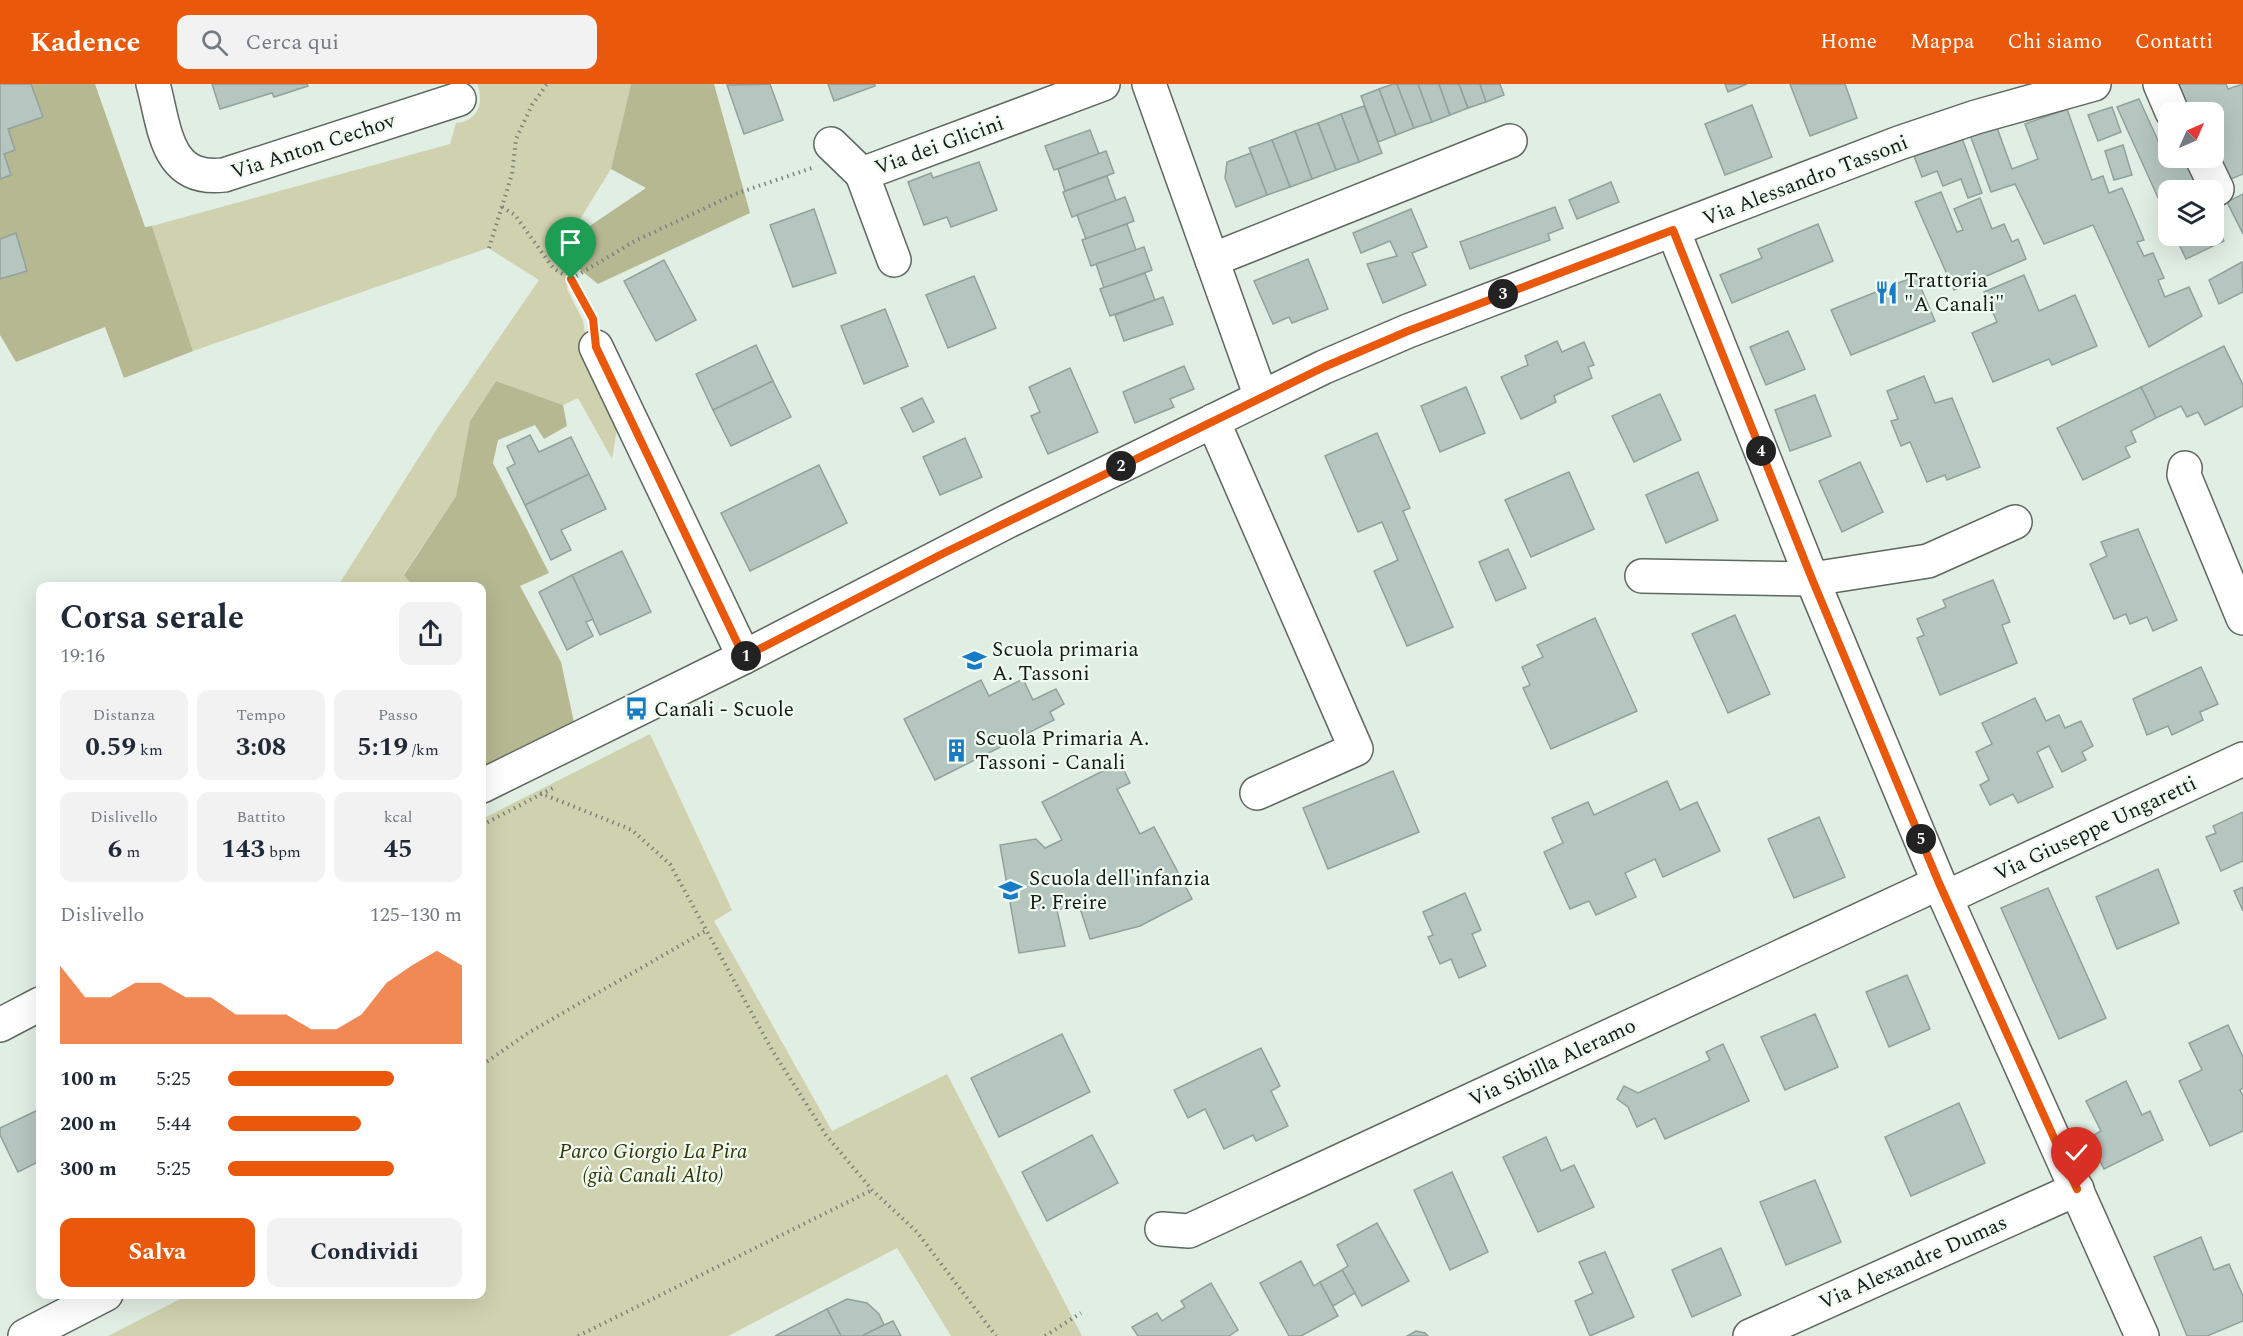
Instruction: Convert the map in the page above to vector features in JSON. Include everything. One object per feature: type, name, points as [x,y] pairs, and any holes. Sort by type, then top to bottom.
[{"type":"street","name":"Via Anton Cechov","points":[[153,84],[173,153],[180,166],[193,173],[209,177],[224,175],[459,99]]},
{"type":"street","name":"Via dei Glicini","points":[[894,260],[846,158],[1103,84]]},
{"type":"street","points":[[1149,84],[1261,397]]},
{"type":"street","name":"Via Alessandro Tassoni","points":[[493,781],[744,657],[887,581],[1213,420],[1408,331],[1899,143],[1976,117],[2094,84]]},
{"type":"street","points":[[2160,84],[2168,102]]},
{"type":"street","points":[[1212,260],[1510,141]]},
{"type":"street","points":[[1673,230],[1812,579],[1943,890],[2142,1336]]},
{"type":"street","points":[[596,347],[744,657]]},
{"type":"street","points":[[1213,420],[1356,749],[1257,793]]},
{"type":"street","points":[[2185,468],[2184,475],[2243,618]]},
{"type":"street","points":[[1642,576],[1812,579],[1929,561],[2015,522]]},
{"type":"street","name":"Via Giuseppe Ungaretti","points":[[1943,890],[2243,759]]},
{"type":"street","name":"Via Sibilla Aleramo","points":[[1162,1229],[1189,1231],[1943,890]]},
{"type":"street","points":[[0,1025],[36,1006]]},
{"type":"street","name":"Via Alexandre Dumas","points":[[1750,1336],[2077,1189]]},
{"type":"street","points":[[25,1336],[96,1299]]},
{"type":"path","points":[[489,248],[512,174],[516,139],[532,105],[547,84]]},
{"type":"path","points":[[571,279],[635,241],[735,194],[846,158]]},
{"type":"path","points":[[502,207],[515,215],[553,268],[571,279],[593,319],[596,347]]},
{"type":"path","points":[[493,781],[632,830],[670,864],[771,1050],[826,1135],[872,1190],[917,1232],[996,1336]]},
{"type":"path","points":[[486,1062],[528,1033],[707,930]]},
{"type":"path","points":[[578,1336],[872,1190]]},
{"type":"path","points":[[1045,1336],[1081,1313]]},
{"type":"green space","points":[[0,84],[95,84],[145,227],[152,226],[193,351],[124,378],[105,327],[16,362],[0,335]]},
{"type":"green space","points":[[477,84],[631,84],[611,169],[566,242],[572,263],[567,289],[583,321],[588,350],[619,418],[612,459],[578,398],[563,405],[496,381],[470,421],[456,496],[404,574],[410,582],[341,582],[438,427],[539,280],[488,248],[193,351],[152,226],[450,144],[456,123],[469,119],[477,110],[479,91]]},
{"type":"green space","points":[[631,84],[714,84],[750,213],[598,284],[572,263],[566,242],[646,188],[611,169]]},
{"type":"green space","points":[[496,381],[563,405],[567,426],[544,439],[535,425],[498,440],[493,463],[549,573],[520,586],[561,662],[575,727],[486,768],[486,582],[410,582],[404,575],[456,496],[470,421]]},
{"type":"green space","name":"Parco Giorgio La Pira (già Canali Alto)","points":[[650,734],[732,910],[714,921],[832,1131],[947,1074],[1082,1336],[951,1336],[897,1248],[728,1336],[108,1336],[180,1299],[486,1299],[486,817]]},
{"type":"building","points":[[0,84],[31,84],[43,117],[8,129],[15,150],[4,154],[11,175],[0,179]]},
{"type":"building","points":[[212,84],[307,84],[308,86],[274,97],[272,93],[220,109]]},
{"type":"building","points":[[770,84],[783,120],[744,134],[727,85]]},
{"type":"building","points":[[828,84],[875,84],[875,86],[834,101]]},
{"type":"building","points":[[1397,84],[1414,128],[1396,135],[1379,89]]},
{"type":"building","points":[[1397,84],[1418,84],[1432,122],[1414,128]]},
{"type":"building","points":[[1418,84],[1439,84],[1450,115],[1432,122]]},
{"type":"building","points":[[1439,84],[1459,84],[1468,108],[1450,115]]},
{"type":"building","points":[[1459,84],[1480,84],[1486,102],[1468,108]]},
{"type":"building","points":[[1480,84],[1500,84],[1504,95],[1486,102]]},
{"type":"building","points":[[1725,84],[1747,84],[1728,92]]},
{"type":"building","points":[[1790,84],[1845,84],[1857,118],[1810,136]]},
{"type":"building","points":[[2177,84],[2226,84],[2228,89],[2243,84],[2243,174],[2224,182],[2224,180],[2218,180],[2216,168],[2224,168],[2224,102],[2185,102]]},
{"type":"building","points":[[1379,89],[1396,135],[1378,142],[1361,96]]},
{"type":"building","points":[[2139,99],[2158,140],[2158,168],[2191,168],[2196,180],[2158,180],[2158,198],[2117,107]]},
{"type":"building","points":[[1752,105],[1772,157],[1725,175],[1705,124]]},
{"type":"building","points":[[1364,106],[1382,153],[1359,162],[1341,114]]},
{"type":"building","points":[[2112,107],[2121,132],[2098,141],[2088,115]]},
{"type":"building","points":[[2067,109],[2092,180],[2103,176],[2109,193],[2122,188],[2144,240],[2137,242],[2144,256],[2153,253],[2164,278],[2158,280],[2165,297],[2189,287],[2202,316],[2149,347],[2093,225],[2044,244],[2015,184],[1991,192],[1970,135],[1996,125],[2012,169],[2038,159],[2025,124]]},
{"type":"building","points":[[1341,114],[1359,162],[1336,170],[1318,123]]},
{"type":"building","points":[[1318,123],[1336,170],[1312,179],[1295,131]]},
{"type":"building","points":[[1090,130],[1099,154],[1054,170],[1045,146]]},
{"type":"building","points":[[1295,131],[1312,179],[1290,187],[1272,140]]},
{"type":"building","points":[[1962,138],[1982,193],[1968,198],[1961,179],[1943,186],[1937,171],[1922,177],[1914,156]]},
{"type":"building","points":[[1272,140],[1290,187],[1267,195],[1249,148]]},
{"type":"building","points":[[2123,145],[2132,175],[2114,180],[2105,151]]},
{"type":"building","points":[[1106,151],[1114,173],[1065,191],[1058,169]]},
{"type":"building","points":[[1251,153],[1267,195],[1236,207],[1225,178],[1227,162]]},
{"type":"building","points":[[979,162],[997,210],[951,227],[947,217],[924,225],[908,182],[931,173],[933,178]]},
{"type":"building","points":[[1107,176],[1116,201],[1072,217],[1063,192]]},
{"type":"building","points":[[1611,182],[1619,202],[1577,219],[1569,200]]},
{"type":"building","points":[[1941,192],[1957,232],[1963,230],[1954,209],[1980,198],[1992,229],[2004,224],[2012,242],[2018,239],[2026,259],[1954,290],[1915,202]]},
{"type":"building","points":[[2243,194],[2243,234],[2227,202]]},
{"type":"building","points":[[1125,197],[1134,221],[1086,239],[1077,215]]},
{"type":"building","points":[[1555,207],[1563,228],[1548,234],[1550,240],[1470,269],[1460,242]]},
{"type":"building","points":[[814,209],[836,273],[793,287],[770,225]]},
{"type":"building","points":[[1411,209],[1427,247],[1412,253],[1426,285],[1383,303],[1367,264],[1397,256],[1390,241],[1361,253],[1353,233]]},
{"type":"building","points":[[1127,224],[1136,250],[1091,266],[1082,240]]},
{"type":"building","points":[[1818,224],[1833,261],[1732,303],[1720,275],[1762,258],[1758,249]]},
{"type":"building","points":[[16,233],[27,271],[0,279],[0,239]]},
{"type":"building","points":[[2180,246],[2213,246],[2186,259]]},
{"type":"building","points":[[1144,247],[1152,270],[1104,288],[1096,264]]},
{"type":"building","points":[[1308,259],[1328,309],[1292,323],[1289,317],[1273,324],[1254,281]]},
{"type":"building","points":[[664,260],[696,320],[656,341],[624,281]]},
{"type":"building","points":[[2242,262],[2243,292],[2219,304],[2209,280]]},
{"type":"building","points":[[1145,273],[1155,300],[1110,316],[1100,289]]},
{"type":"building","points":[[2024,275],[2039,311],[2075,295],[2097,346],[2052,365],[2049,359],[1993,382],[1972,333],[1997,322],[1984,292]]},
{"type":"building","points":[[974,276],[996,328],[948,348],[926,295]]},
{"type":"building","points":[[1916,276],[1935,321],[1851,355],[1831,310]]},
{"type":"building","points":[[1163,297],[1173,324],[1124,341],[1115,315]]},
{"type":"building","points":[[885,309],[908,366],[864,384],[841,326]]},
{"type":"building","points":[[1788,331],[1805,369],[1766,385],[1750,347]]},
{"type":"building","points":[[1557,341],[1562,352],[1584,342],[1594,365],[1588,367],[1592,378],[1554,396],[1556,402],[1521,419],[1501,377],[1528,365],[1525,356]]},
{"type":"building","points":[[756,345],[773,381],[713,410],[696,374]]},
{"type":"building","points":[[2224,346],[2243,385],[2243,406],[2205,425],[2198,412],[2187,417],[2181,406],[2156,418],[2141,387]]},
{"type":"building","points":[[1184,366],[1194,389],[1170,399],[1174,407],[1135,423],[1123,392]]},
{"type":"building","points":[[1070,368],[1098,432],[1048,454],[1031,416],[1040,412],[1029,387]]},
{"type":"building","points":[[1924,376],[1935,403],[1952,398],[1980,467],[1947,480],[1945,475],[1927,482],[1910,442],[1901,446],[1891,421],[1898,419],[1887,391]]},
{"type":"building","points":[[773,381],[791,417],[731,446],[713,410]]},
{"type":"building","points":[[1466,387],[1485,433],[1440,452],[1421,406]]},
{"type":"building","points":[[2141,387],[2156,418],[2131,431],[2136,442],[2125,447],[2130,457],[2083,480],[2057,428]]},
{"type":"building","points":[[1660,394],[1681,440],[1634,462],[1612,416]]},
{"type":"building","points":[[1815,395],[1831,436],[1790,451],[1775,410]]},
{"type":"building","points":[[922,398],[934,422],[913,432],[901,408]]},
{"type":"building","points":[[1377,433],[1410,508],[1403,511],[1453,627],[1407,646],[1374,571],[1398,560],[1382,522],[1358,532],[1325,456]]},
{"type":"building","points":[[530,435],[539,452],[571,437],[589,474],[525,505],[507,468],[515,464],[507,446]]},
{"type":"building","points":[[965,438],[982,477],[940,495],[923,457]]},
{"type":"building","points":[[1860,462],[1883,512],[1842,532],[1819,481]]},
{"type":"building","points":[[819,465],[847,523],[750,571],[721,513]]},
{"type":"building","points":[[1569,472],[1594,529],[1531,557],[1505,500]]},
{"type":"building","points":[[1698,472],[1718,520],[1666,543],[1646,495]]},
{"type":"building","points":[[589,474],[606,509],[561,530],[571,550],[551,560],[525,505]]},
{"type":"building","points":[[2138,529],[2177,620],[2153,631],[2147,617],[2130,624],[2126,614],[2114,619],[2090,564],[2107,556],[2101,542]]},
{"type":"building","points":[[1508,549],[1526,588],[1496,601],[1479,562]]},
{"type":"building","points":[[622,551],[651,612],[600,635],[572,575]]},
{"type":"building","points":[[572,575],[593,619],[586,622],[593,636],[567,650],[539,592]]},
{"type":"building","points":[[1993,580],[2010,622],[2002,625],[2017,663],[1940,695],[1917,638],[1924,635],[1917,619],[1946,607],[1943,600]]},
{"type":"building","points":[[1735,615],[1770,694],[1728,713],[1692,634]]},
{"type":"building","points":[[1595,618],[1637,711],[1551,749],[1523,688],[1530,685],[1522,667],[1543,657],[1537,645]]},
{"type":"building","points":[[2201,667],[2218,704],[2200,712],[2203,720],[2172,735],[2168,726],[2147,735],[2133,699]]},
{"type":"building","name":"Scuola Primaria A. Tassoni - Canali","points":[[1023,679],[1033,700],[1056,689],[1064,704],[1050,712],[1054,720],[935,780],[904,719],[981,680],[989,696]]},
{"type":"building","points":[[2035,698],[2046,721],[2059,715],[2065,728],[2081,721],[2093,746],[2082,752],[2086,760],[2062,772],[2049,746],[2037,752],[2053,787],[2018,803],[2013,794],[1990,805],[1980,785],[1989,780],[1976,752],[1992,744],[1982,723]]},
{"type":"building","points":[[1120,762],[1130,783],[1117,789],[1140,834],[1154,827],[1192,899],[1140,926],[1090,939],[1079,905],[1057,910],[1065,946],[1019,953],[1000,845],[1036,839],[1045,848],[1062,840],[1042,802]]},
{"type":"building","points":[[1393,771],[1419,832],[1328,869],[1303,808]]},
{"type":"building","points":[[1667,781],[1680,810],[1697,802],[1720,851],[1663,877],[1655,859],[1625,873],[1636,897],[1596,915],[1589,901],[1570,909],[1544,852],[1563,843],[1552,818],[1588,802],[1594,815]]},
{"type":"building","points":[[2243,812],[2243,861],[2221,871],[2206,837],[2216,833],[2213,826]]},
{"type":"building","points":[[1819,817],[1845,877],[1794,898],[1768,839]]},
{"type":"building","points":[[2158,869],[2179,923],[2117,949],[2096,897]]},
{"type":"building","points":[[2243,887],[2243,911],[2234,891]]},
{"type":"building","points":[[2048,888],[2106,1018],[2059,1039],[2001,908]]},
{"type":"building","points":[[1465,893],[1481,930],[1472,934],[1486,966],[1459,978],[1451,959],[1440,964],[1428,937],[1433,935],[1423,912]]},
{"type":"building","points":[[1907,975],[1930,1029],[1889,1047],[1866,992]]},
{"type":"building","points":[[1815,1014],[1838,1067],[1785,1090],[1761,1037]]},
{"type":"building","points":[[2228,1025],[2243,1057],[2243,1088],[2240,1090],[2243,1096],[2243,1131],[2210,1146],[2179,1081],[2202,1070],[2189,1043]]},
{"type":"building","points":[[1062,1034],[1090,1092],[999,1137],[971,1078]]},
{"type":"building","points":[[1723,1044],[1749,1101],[1665,1139],[1655,1118],[1637,1127],[1628,1107],[1617,1099],[1624,1086],[1638,1093],[1710,1060],[1706,1052]]},
{"type":"building","points":[[1261,1048],[1280,1086],[1271,1091],[1288,1126],[1256,1141],[1253,1135],[1224,1149],[1205,1109],[1188,1118],[1174,1090]]},
{"type":"building","points":[[2126,1081],[2142,1115],[2150,1111],[2163,1140],[2104,1169],[2089,1138],[2101,1131],[2086,1101]]},
{"type":"building","points":[[1959,1103],[1985,1163],[1911,1196],[1885,1137]]},
{"type":"building","points":[[36,1111],[36,1163],[18,1172],[0,1135],[0,1128]]},
{"type":"building","points":[[1092,1135],[1118,1183],[1047,1221],[1022,1172]]},
{"type":"building","points":[[1546,1137],[1561,1171],[1574,1165],[1594,1207],[1538,1232],[1503,1157]]},
{"type":"building","points":[[1452,1172],[1488,1252],[1450,1270],[1414,1190]]},
{"type":"building","points":[[1815,1180],[1841,1242],[1786,1265],[1760,1202]]},
{"type":"building","points":[[1377,1223],[1409,1281],[1362,1306],[1342,1270],[1348,1266],[1337,1245]]},
{"type":"building","points":[[2201,1237],[2214,1270],[2229,1264],[2243,1296],[2243,1321],[2207,1336],[2187,1336],[2154,1257]]},
{"type":"building","points":[[1721,1248],[1741,1295],[1692,1317],[1672,1270]]},
{"type":"building","points":[[1605,1252],[1634,1317],[1590,1336],[1575,1301],[1593,1293],[1579,1262]]},
{"type":"building","points":[[1301,1261],[1314,1286],[1320,1282],[1338,1316],[1301,1336],[1289,1336],[1260,1283]]},
{"type":"building","points":[[1342,1270],[1355,1293],[1333,1306],[1320,1282]]},
{"type":"building","points":[[1211,1283],[1238,1330],[1229,1336],[1138,1336],[1132,1327],[1157,1313],[1162,1321],[1185,1307],[1181,1301]]},
{"type":"building","points":[[847,1299],[867,1303],[879,1314],[884,1325],[862,1336],[841,1336],[827,1309]]},
{"type":"building","points":[[827,1309],[841,1336],[775,1336]]},
{"type":"building","points":[[893,1321],[901,1336],[862,1336],[884,1325]]},
{"type":"building","points":[[1416,1331],[1425,1333],[1428,1336],[1407,1336]]},
{"type":"place","name":"Trattoria \"A Canali\"","points":[[1886,292]]},
{"type":"place","name":"Scuola primaria A. Tassoni","points":[[974,661]]},
{"type":"place","name":"Canali - Scuole","points":[[636,709]]},
{"type":"place","name":"Scuola Primaria A. Tassoni - Canali","points":[[957,750]]},
{"type":"place","name":"Scuola dell'infanzia P. Freire","points":[[1011,890]]},
{"type":"route","points":[[571,279],[593,319],[596,347],[744,657],[815,618],[942,554],[1324,367],[1408,331],[1673,230],[1812,579],[1939,883],[2077,1189]]}]
